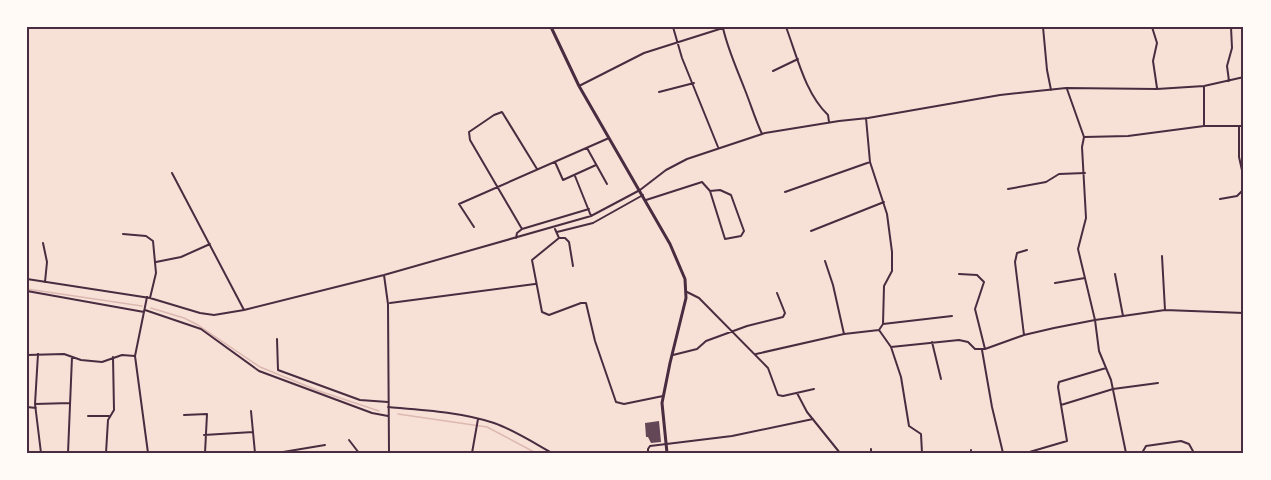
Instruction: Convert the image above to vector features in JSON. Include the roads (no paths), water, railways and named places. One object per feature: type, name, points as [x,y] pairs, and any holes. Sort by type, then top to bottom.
[{"type":"main road","points":[[551,27],[579,86],[646,200],[683,272],[687,292],[663,396],[667,453]]},
{"type":"street","points":[[674,27],[677,42],[718,147]]},
{"type":"street","points":[[786,27],[813,97],[819,108],[828,115],[829,122]]},
{"type":"street","points":[[1043,27],[1051,90]]},
{"type":"street","points":[[1152,27],[1157,43],[1153,61],[1157,89]]},
{"type":"street","points":[[1229,81],[1227,66],[1232,55],[1231,27]]},
{"type":"street","points":[[579,86],[644,53],[724,28],[729,52],[762,134]]},
{"type":"street","points":[[773,71],[798,59]]},
{"type":"street","points":[[27,279],[148,297],[208,315],[244,310],[384,275],[591,216],[639,190],[666,170],[687,159],[762,134],[999,95],[1066,88],[1157,89],[1204,86],[1244,77]]},
{"type":"street","points":[[659,92],[694,83]]},
{"type":"street","points":[[1204,86],[1204,126]]},
{"type":"street","points":[[1066,88],[1084,137],[1086,226],[1078,249],[1095,320],[1099,351],[1113,389],[1126,453]]},
{"type":"street","points":[[522,229],[470,140],[469,132],[502,112],[537,169]]},
{"type":"street","points":[[756,354],[844,334],[879,330],[883,324],[884,286],[892,271],[891,243],[884,202],[870,162],[866,118]]},
{"type":"street","points":[[1084,137],[1128,136],[1204,126],[1244,126]]},
{"type":"street","points":[[1220,199],[1237,196],[1243,190],[1244,178],[1239,157],[1239,126]]},
{"type":"street","points":[[474,227],[459,204],[609,138]]},
{"type":"street","points":[[587,148],[607,184]]},
{"type":"street","points":[[555,162],[562,180],[596,165]]},
{"type":"street","points":[[785,192],[870,162]]},
{"type":"street","points":[[172,173],[244,310]]},
{"type":"street","points":[[1008,189],[1046,182],[1059,174],[1085,173]]},
{"type":"street","points":[[575,176],[591,216]]},
{"type":"street","points":[[646,200],[702,182],[710,191],[725,239],[741,236],[744,231],[731,195],[720,190],[710,191]]},
{"type":"street","points":[[557,232],[593,223],[643,195]]},
{"type":"street","points":[[811,231],[884,202]]},
{"type":"street","points":[[516,238],[517,233],[522,229],[589,209]]},
{"type":"street","points":[[554,227],[559,238]]},
{"type":"street","points":[[123,234],[136,234],[150,238],[154,246],[155,282],[144,311],[135,356],[148,453]]},
{"type":"street","points":[[573,266],[569,243],[563,237],[533,257],[535,284],[544,315],[586,303],[595,341],[616,402],[624,404],[663,396]]},
{"type":"street","points":[[44,243],[47,262],[45,282]]},
{"type":"street","points":[[155,262],[181,257],[210,244]]},
{"type":"street","points":[[1024,335],[1015,262],[1017,253],[1027,250]]},
{"type":"street","points":[[1162,256],[1165,310]]},
{"type":"street","points":[[825,261],[844,334]]},
{"type":"street","points":[[959,274],[977,275],[984,282],[975,309],[984,349],[993,413],[1003,453]]},
{"type":"street","points":[[1115,274],[1123,316]]},
{"type":"street","points":[[384,275],[388,304],[389,453]]},
{"type":"street","points":[[1055,284],[1085,278]]},
{"type":"street","points":[[388,304],[535,284]]},
{"type":"street","points":[[27,291],[144,311],[201,329],[259,371],[372,413],[388,416]]},
{"type":"street","points":[[687,292],[699,298],[756,354],[772,373],[778,395],[783,396],[814,389]]},
{"type":"street","points":[[672,355],[697,349],[706,341],[783,317],[785,314],[777,293]]},
{"type":"street","points":[[891,347],[964,340],[972,348],[984,349],[1024,335],[1095,320],[1165,310],[1244,314]]},
{"type":"street","points":[[883,324],[952,316]]},
{"type":"street","points":[[879,330],[891,347],[901,376],[909,426],[921,434],[922,453]]},
{"type":"street","points":[[277,339],[278,370],[360,400],[388,402]]},
{"type":"street","points":[[932,342],[941,380]]},
{"type":"street","points":[[38,354],[35,406],[41,453]]},
{"type":"street","points":[[27,355],[72,356],[81,360],[102,362],[122,355],[135,356]]},
{"type":"street","points":[[68,453],[72,356]]},
{"type":"street","points":[[106,453],[109,416],[114,410],[113,357]]},
{"type":"street","points":[[1026,453],[1067,441],[1059,382],[1106,368]]},
{"type":"street","points":[[1061,405],[1113,389],[1158,383]]},
{"type":"street","points":[[797,393],[807,412],[840,453]]},
{"type":"street","points":[[27,406],[70,403]]},
{"type":"street","points":[[388,407],[478,419],[496,424],[552,453]]},
{"type":"street","points":[[251,411],[255,453]]},
{"type":"street","points":[[184,415],[206,413],[205,453]]},
{"type":"street","points":[[88,416],[109,416]]},
{"type":"street","points":[[472,453],[478,419]]},
{"type":"street","points":[[648,453],[650,446],[732,436],[813,419]]},
{"type":"street","points":[[204,435],[253,432]]},
{"type":"street","points":[[349,440],[359,453]]},
{"type":"street","points":[[1142,453],[1146,446],[1181,441],[1189,444],[1194,453]]},
{"type":"street","points":[[277,453],[325,445]]},
{"type":"street","points":[[583,453],[604,452]]},
{"type":"waterway","points":[[27,289],[142,306]]},
{"type":"waterway","points":[[151,308],[184,318],[198,325],[260,367],[319,391],[379,411]]},
{"type":"waterway","points":[[398,414],[487,427],[536,453]]}]
